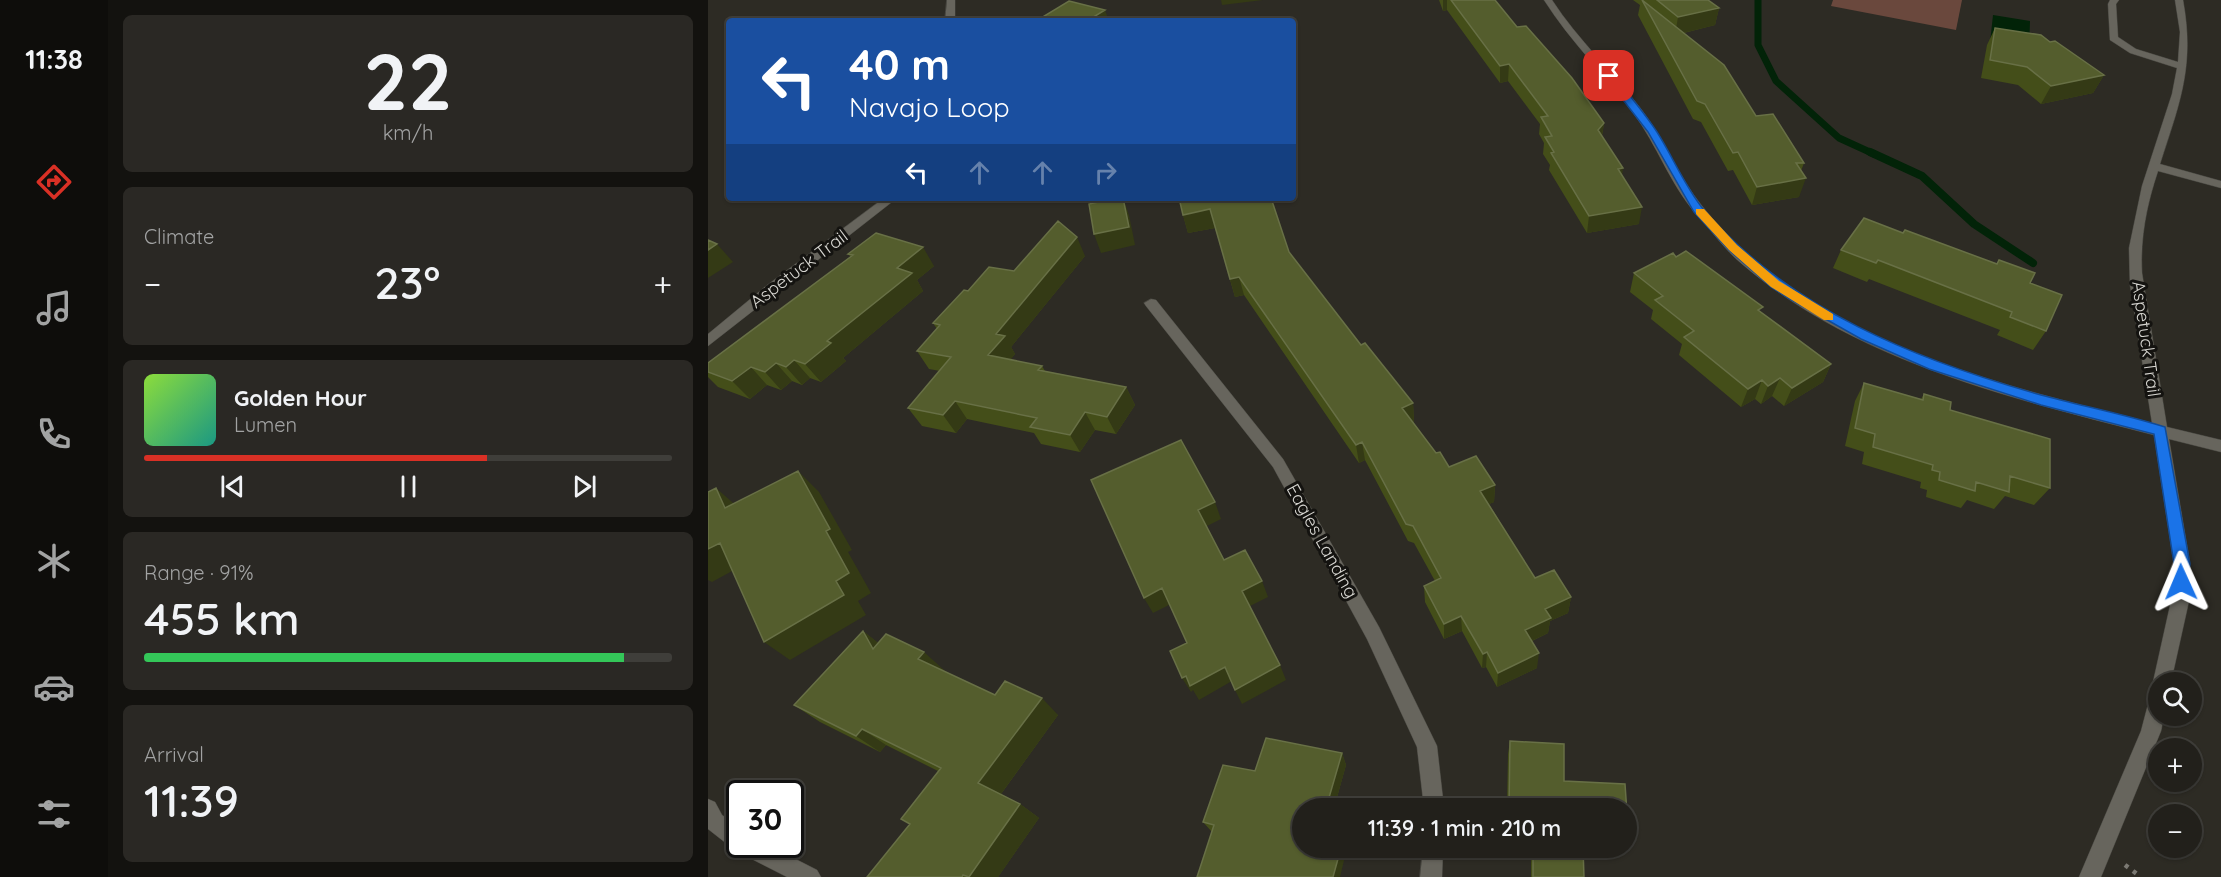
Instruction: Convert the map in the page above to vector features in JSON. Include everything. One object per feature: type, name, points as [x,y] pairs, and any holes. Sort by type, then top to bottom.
[{"type":"street","points":[[950,18],[951,0]]},
{"type":"street","points":[[1548,0],[1568,30],[1623,92],[1652,132],[1698,210],[1733,248],[1775,284],[1812,308],[1866,336],[1934,365],[2041,400],[2221,446]]},
{"type":"street","points":[[2115,0],[2112,4],[2113,38],[2133,51],[2184,67]]},
{"type":"street","name":"Aspetuck Trail","points":[[2164,672],[2180,601],[2182,564],[2139,298],[2135,250],[2139,210],[2184,67],[2186,24],[2179,0]]},
{"type":"street","points":[[2154,166],[2221,185]]},
{"type":"street","name":"Aspetuck Trail","points":[[708,341],[771,288],[887,201]]},
{"type":"street","name":"Eagles Landing","points":[[1151,303],[1278,463],[1373,633],[1427,746],[1433,798]]},
{"type":"street","points":[[2090,877],[2152,726]]},
{"type":"street","points":[[708,809],[715,822],[726,831]]},
{"type":"street","points":[[771,858],[810,877]]},
{"type":"street","points":[[1431,877],[1432,858]]},
{"type":"shaded area","points":[[1833,0],[1962,0],[1956,30],[1831,6]]},
{"type":"shaded area","points":[[1993,15],[2030,21],[2029,50],[1990,43]]},
{"type":"building","points":[[1451,0],[1495,0],[1517,27],[1526,26],[1572,78],[1604,123],[1598,130],[1623,168],[1618,169],[1642,207],[1589,216],[1551,153],[1554,152],[1545,137],[1552,136],[1541,117],[1548,116],[1509,64],[1500,66]]},
{"type":"building","points":[[1642,0],[1724,65],[1756,116],[1773,114],[1804,163],[1796,163],[1806,178],[1757,187],[1738,152],[1733,153],[1705,104],[1697,101]]},
{"type":"building","points":[[1657,0],[1708,0],[1719,8],[1678,17]]},
{"type":"building","points":[[1069,1],[1105,10],[1092,18],[1041,18]]},
{"type":"building","points":[[1995,28],[2041,35],[2050,42],[2055,41],[2104,75],[2051,86],[2027,67],[1990,60]]},
{"type":"building","points":[[1124,201],[1129,227],[1094,234],[1089,204]]},
{"type":"building","points":[[1180,201],[1272,201],[1289,252],[1361,345],[1365,343],[1413,403],[1402,408],[1436,453],[1440,452],[1449,467],[1476,456],[1495,485],[1480,491],[1535,578],[1554,570],[1571,597],[1545,609],[1551,618],[1525,630],[1539,653],[1498,673],[1487,652],[1483,654],[1461,616],[1444,624],[1424,586],[1441,578],[1413,526],[1406,524],[1362,442],[1356,445],[1239,277],[1230,279],[1210,209],[1183,215]]},
{"type":"building","points":[[1864,218],[1903,233],[1905,230],[1997,264],[1999,260],[2035,273],[2030,283],[2062,295],[2046,331],[2010,317],[2012,312],[1878,260],[1876,263],[1841,250]]},
{"type":"building","points":[[1058,221],[1077,237],[996,334],[1005,336],[988,355],[1042,366],[1038,370],[1126,387],[1107,417],[1085,412],[1070,435],[1030,427],[1037,418],[955,401],[943,415],[908,408],[951,357],[917,351],[940,325],[933,323],[964,290],[968,291],[989,267],[1014,271]]},
{"type":"building","points":[[876,233],[923,247],[897,268],[912,273],[827,341],[831,343],[805,364],[794,360],[786,367],[776,363],[765,372],[751,367],[732,381],[708,372],[708,363],[853,255],[848,254]]},
{"type":"building","points":[[708,240],[717,244],[708,250]]},
{"type":"building","points":[[1686,251],[1763,307],[1758,310],[1831,364],[1792,388],[1780,378],[1768,386],[1762,380],[1748,389],[1684,337],[1694,331],[1655,300],[1663,296],[1634,273],[1673,253],[1676,257]]},
{"type":"building","points":[[1864,383],[1923,400],[1924,394],[1951,402],[1950,410],[2050,439],[2050,488],[2010,476],[2009,492],[1976,482],[1975,491],[1939,480],[1940,472],[1932,470],[1933,465],[1873,447],[1875,434],[1855,428]]},
{"type":"building","points":[[1181,440],[1215,502],[1198,510],[1224,560],[1245,550],[1262,581],[1242,591],[1280,665],[1235,690],[1225,667],[1190,686],[1186,676],[1182,678],[1170,651],[1187,643],[1162,588],[1144,598],[1091,480]]},
{"type":"building","points":[[798,471],[830,529],[826,531],[849,573],[836,581],[844,595],[764,642],[720,543],[708,549],[708,492],[716,488],[725,508]]},
{"type":"building","points":[[863,631],[873,649],[886,634],[924,652],[918,659],[995,695],[1005,681],[1042,698],[978,783],[1020,804],[969,877],[963,875],[962,877],[867,877],[910,824],[901,819],[941,768],[862,729],[856,736],[794,705]]},
{"type":"building","points":[[1266,738],[1342,753],[1329,798],[1292,798],[1292,858],[1338,858],[1333,877],[1197,877],[1214,825],[1203,822],[1223,765],[1255,771]]},
{"type":"building","points":[[1510,741],[1564,744],[1564,781],[1625,784],[1626,798],[1509,798]]},
{"type":"building","points":[[1533,858],[1583,858],[1584,877],[1533,877]]},
{"type":"waterway","points":[[1758,0],[1758,45],[1776,81],[1839,138],[1874,154]]},
{"type":"waterway","points":[[1870,152],[1922,176],[1974,224],[2033,263]]},
{"type":"slow traffic","points":[[1700,212],[1733,248],[1775,284],[1829,317]]},
{"type":"route","points":[[1609,76],[1652,132],[1698,210],[1733,248],[1775,284],[1812,308],[1866,336],[1934,365],[2041,400],[2160,430],[2182,564],[2181,582]]}]
